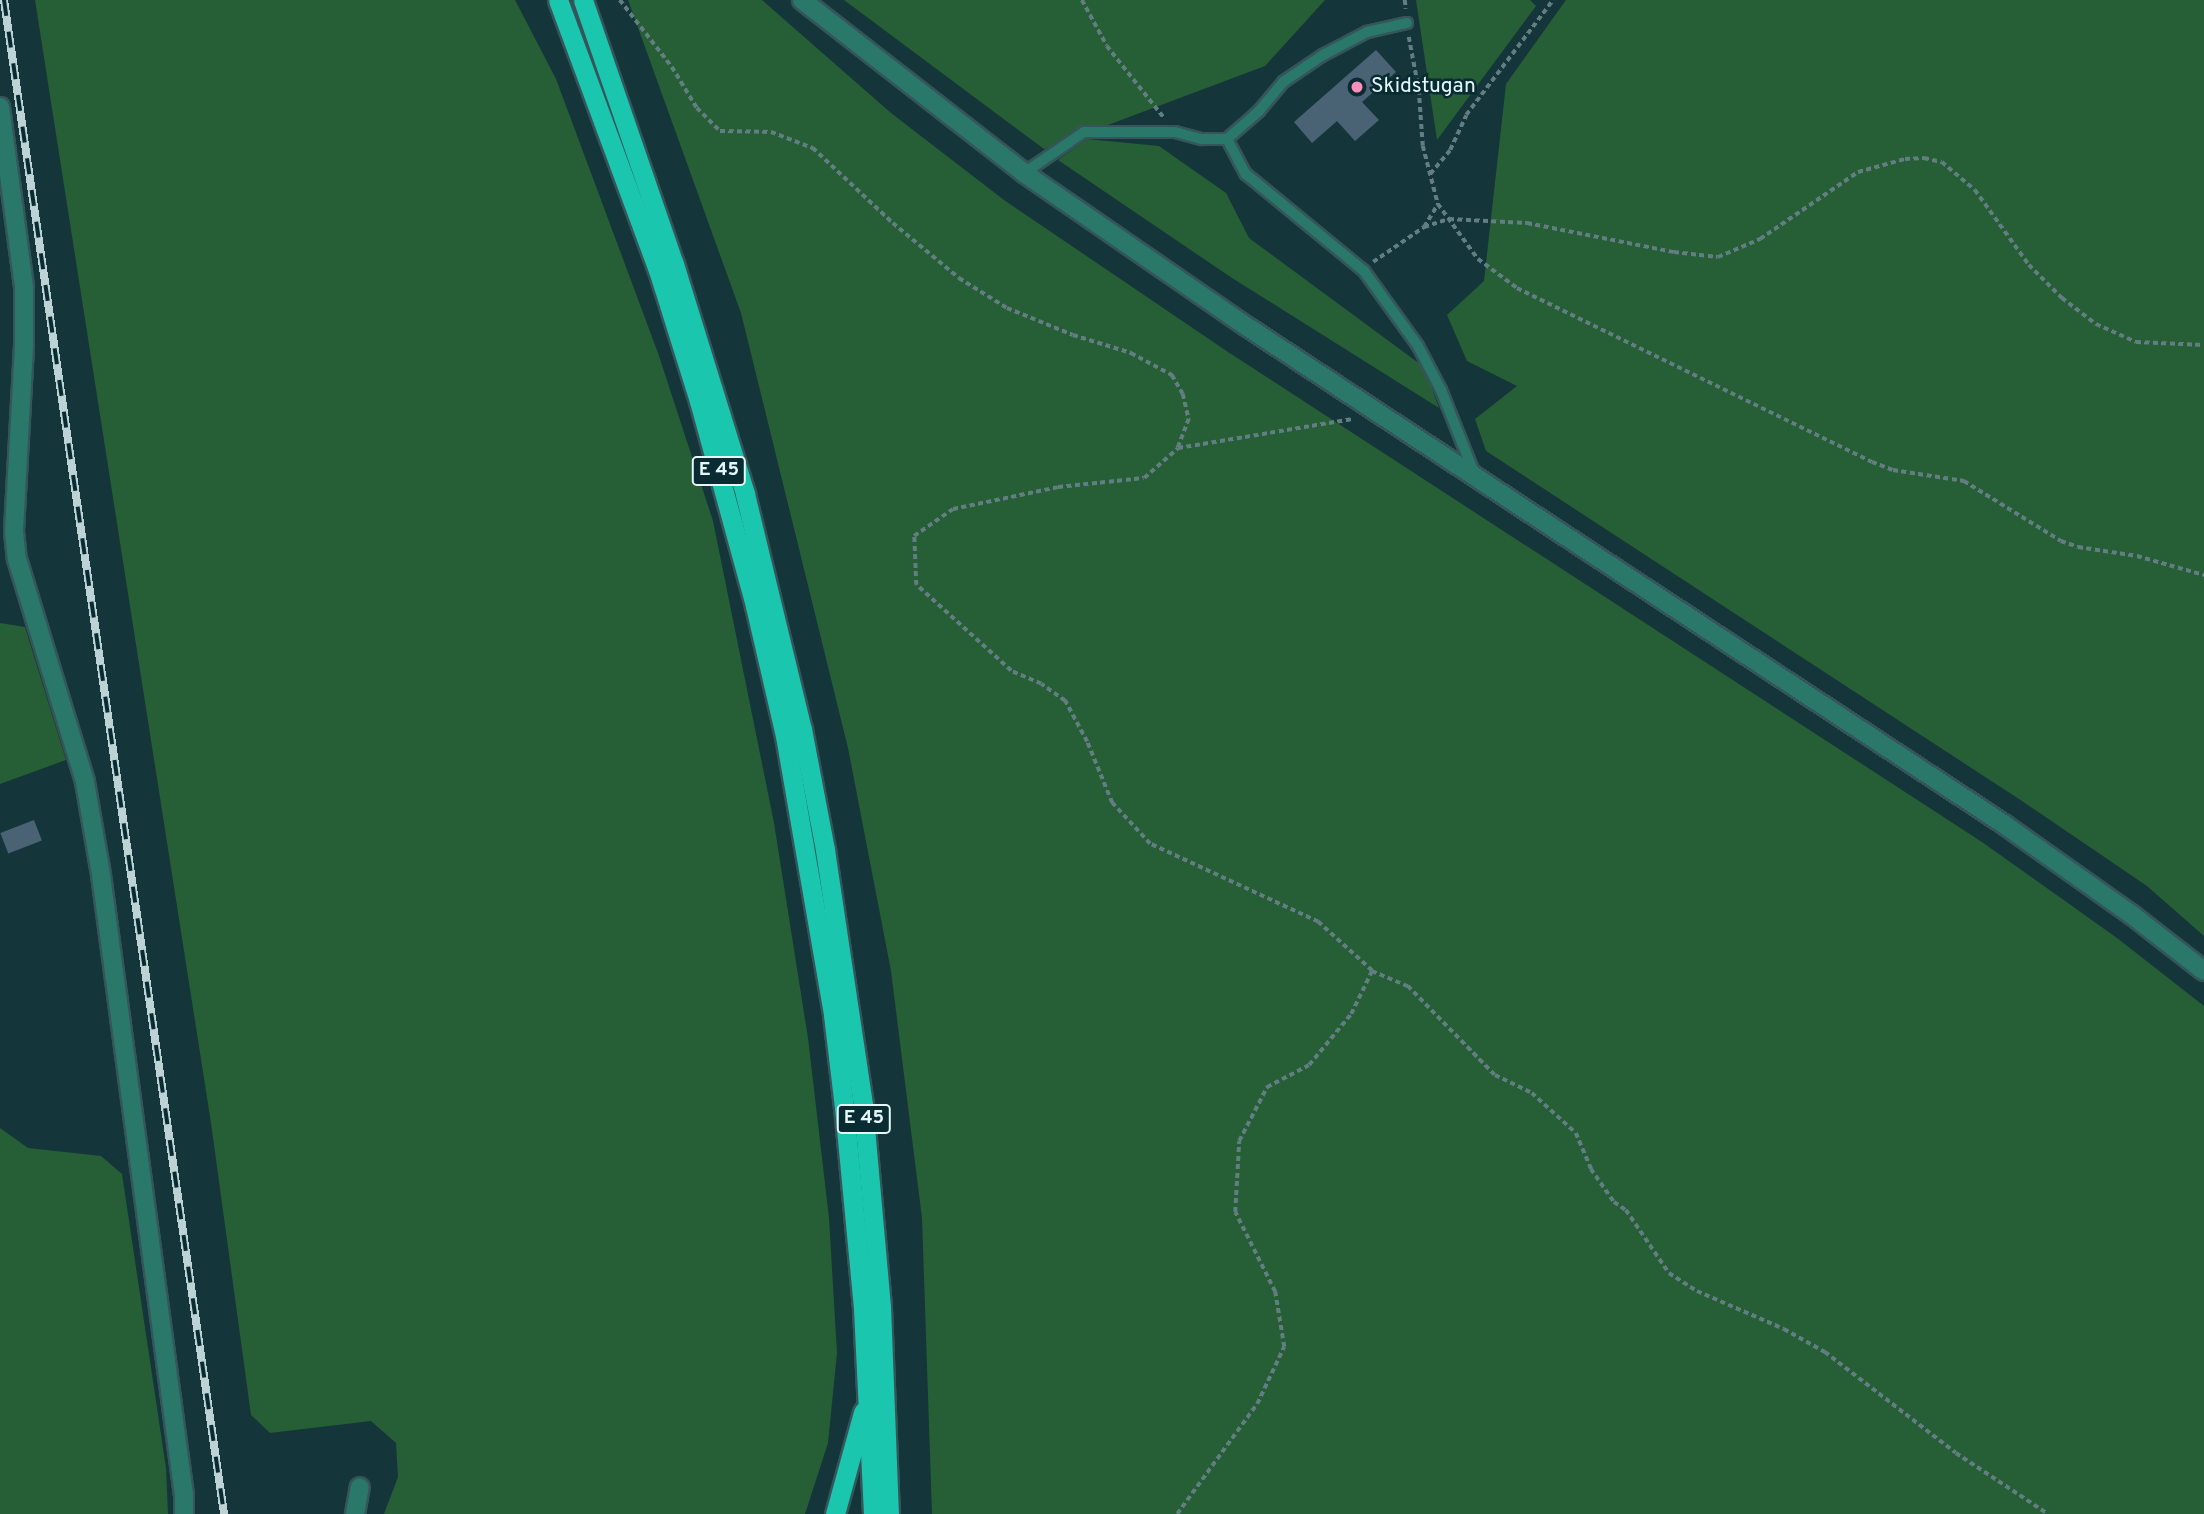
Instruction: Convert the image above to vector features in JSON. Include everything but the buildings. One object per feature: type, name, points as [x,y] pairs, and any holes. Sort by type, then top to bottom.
[{"type":"highway","name":"E 45","points":[[558,0],[658,270],[699,401],[755,606],[785,736],[833,1015],[854,1200],[868,1391],[873,1514]]},
{"type":"highway","name":"E 45","points":[[583,0],[674,264],[734,457],[802,729],[825,849],[863,1105],[881,1307],[889,1514]]},
{"type":"highway","points":[[835,1514],[868,1391]]},
{"type":"street","points":[[802,0],[1024,173],[1368,406],[2035,845],[2204,971]]},
{"type":"street","points":[[0,107],[24,288],[24,346],[14,532],[16,559],[85,782],[101,875],[184,1495],[184,1514]]},
{"type":"street","points":[[355,1514],[360,1487]]},
{"type":"lane","points":[[1024,173],[1084,132],[1175,132],[1202,139],[1227,139],[1259,111],[1283,82],[1322,55],[1367,32],[1407,23]]},
{"type":"lane","points":[[1227,139],[1246,174],[1364,271],[1418,346],[1441,390],[1476,477]]},
{"type":"path","points":[[620,0],[672,67],[697,108],[720,131],[771,132],[813,148],[893,223],[960,278],[1007,308],[1073,335],[1131,353],[1172,374],[1183,394],[1189,419],[1178,448],[1144,478],[1058,487],[953,509],[914,536],[916,585],[1011,671],[1041,684],[1065,701],[1087,742],[1112,803],[1150,844],[1318,922],[1372,971],[1408,986],[1495,1074],[1532,1093],[1576,1133],[1591,1169],[1614,1202],[1626,1210],[1669,1273],[1697,1290],[1784,1329],[1825,1352],[1956,1453],[2048,1514]]},
{"type":"path","points":[[1082,0],[1107,46],[1175,132]]},
{"type":"path","points":[[1405,0],[1419,90],[1423,146],[1438,204],[1478,259],[1517,288],[1872,462],[1892,470],[1964,481],[2061,541],[2078,547],[2137,556],[2204,575]]},
{"type":"path","points":[[1430,174],[1450,150],[1466,115],[1553,0]]},
{"type":"path","points":[[1364,271],[1381,255],[1424,227],[1449,219],[1527,223],[1718,257],[1760,239],[1858,172],[1905,159],[1924,158],[1942,162],[1975,190],[2029,265],[2062,298],[2096,324],[2136,342],[2204,345]]},
{"type":"path","points":[[1424,227],[1438,204]]},
{"type":"path","points":[[1178,448],[1355,418],[1368,406]]},
{"type":"path","points":[[1177,1514],[1257,1404],[1284,1348],[1275,1292],[1235,1212],[1239,1141],[1267,1087],[1310,1065],[1351,1014],[1372,971]]},
{"type":"green space","points":[[35,0],[515,0],[556,79],[658,353],[713,521],[774,823],[808,1038],[829,1218],[837,1353],[828,1443],[805,1514],[384,1514],[398,1477],[396,1443],[371,1421],[270,1433],[251,1415],[211,1123]]},
{"type":"green space","points":[[628,0],[762,0],[891,113],[1004,200],[1228,352],[1982,842],[2117,938],[2204,1006],[2204,1514],[932,1514],[922,1218],[891,971],[848,748],[741,313]]},
{"type":"green space","points":[[844,0],[1325,0],[1265,66],[1044,149]]},
{"type":"green space","points":[[1416,0],[1530,0],[1536,6],[1437,140]]},
{"type":"green space","points":[[1566,0],[2204,0],[2204,936],[2147,886],[2022,801],[1486,451],[1475,419],[1517,386],[1467,361],[1447,315],[1484,281],[1506,84]]},
{"type":"green space","points":[[1087,139],[1159,146],[1226,193],[1249,238],[1424,367],[1439,408],[1232,278],[1058,160]]},
{"type":"green space","points":[[0,623],[25,627],[66,760],[0,784]]},
{"type":"green space","points":[[0,1128],[28,1148],[101,1156],[122,1174],[166,1468],[168,1514],[0,1514]]},
{"type":"railway","points":[[4,0],[224,1514]]},
{"type":"place","name":"Skidstugan","points":[[1357,87]]}]
